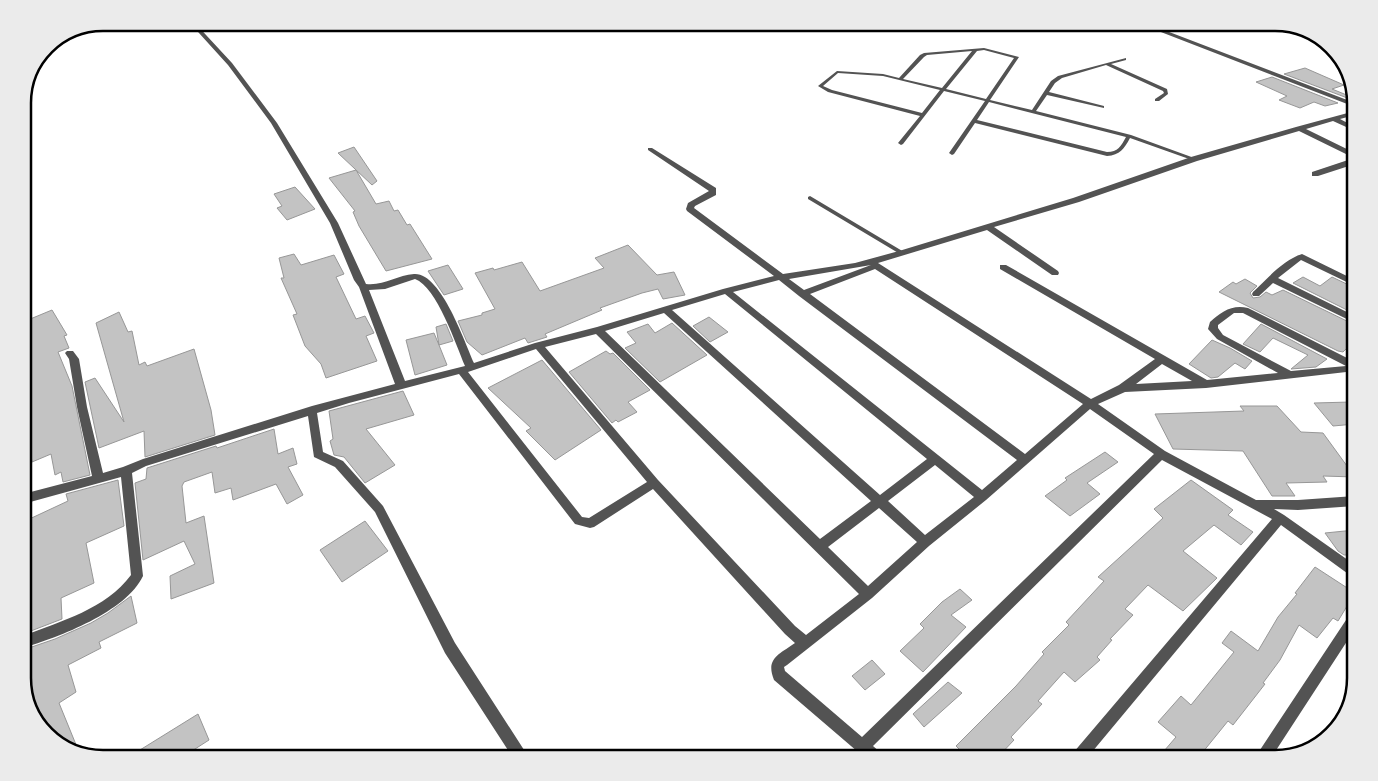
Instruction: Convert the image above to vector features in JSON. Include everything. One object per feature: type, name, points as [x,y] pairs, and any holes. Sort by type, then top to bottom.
[{"type":"street","points":[[199,31],[230,64],[274,124],[334,223],[358,280],[363,287],[401,385]]},
{"type":"street","points":[[1161,31],[1347,102]]},
{"type":"street","points":[[802,294],[902,253],[1076,200],[1194,159],[1347,115]]},
{"type":"street","points":[[1333,119],[1347,125]]},
{"type":"street","points":[[1298,128],[1347,152]]},
{"type":"street","points":[[650,149],[713,190],[713,193],[691,205],[690,209],[1025,460]]},
{"type":"street","points":[[1315,174],[1347,164]]},
{"type":"street","points":[[987,226],[1055,274]]},
{"type":"street","points":[[1256,294],[1272,278],[1296,259],[1302,257],[1347,279]]},
{"type":"street","points":[[31,497],[98,477],[126,471],[143,463],[312,410],[466,369],[726,291],[782,277],[874,264],[1090,404],[1161,454],[1280,518],[1347,566]]},
{"type":"street","points":[[1003,267],[1206,384]]},
{"type":"street","points":[[363,287],[376,289],[417,276],[425,279],[436,292],[466,369],[579,521],[590,523],[654,483]]},
{"type":"street","points":[[1272,278],[1347,316]]},
{"type":"street","points":[[726,291],[982,497]]},
{"type":"street","points":[[1290,375],[1220,337],[1213,329],[1212,324],[1225,312],[1234,308],[1245,310],[1347,363]]},
{"type":"street","points":[[666,310],[925,542]]},
{"type":"street","points":[[598,330],[868,594]]},
{"type":"street","points":[[538,346],[654,483],[790,630],[806,643]]},
{"type":"street","points":[[70,353],[74,359],[82,407],[98,477]]},
{"type":"street","points":[[866,750],[780,675],[777,666],[782,660],[868,594],[925,542],[982,497],[1090,404],[1123,388],[1162,360]]},
{"type":"street","points":[[1123,388],[1206,384],[1347,368]]},
{"type":"street","points":[[312,410],[318,454],[339,464],[378,509],[450,648],[516,750]]},
{"type":"street","points":[[862,747],[1161,454]]},
{"type":"street","points":[[820,547],[934,460]]},
{"type":"street","points":[[31,639],[85,617],[119,597],[132,585],[137,576],[126,471]]},
{"type":"street","points":[[1253,504],[1298,505],[1347,502]]},
{"type":"street","points":[[1085,750],[1280,518]]},
{"type":"street","points":[[1268,750],[1347,632]]},
{"type":"lane","points":[[900,79],[926,54],[984,49],[1012,54],[1018,58],[952,154]]},
{"type":"lane","points":[[901,143],[974,50]]},
{"type":"lane","points":[[1034,112],[1053,82],[1060,77],[1124,59]]},
{"type":"lane","points":[[1107,64],[1165,90],[1166,94],[1157,100]]},
{"type":"lane","points":[[922,115],[830,91],[820,86],[833,75],[845,71],[883,75],[1129,136],[1194,159]]},
{"type":"lane","points":[[1046,93],[1102,106]]},
{"type":"lane","points":[[974,121],[1107,154],[1120,152],[1129,136]]},
{"type":"lane","points":[[810,198],[902,253]]},
{"type":"building","points":[[1305,68],[1344,85],[1332,89],[1346,95],[1347,98],[1284,74]]},
{"type":"building","points":[[1272,77],[1338,103],[1325,106],[1314,102],[1300,108],[1279,100],[1287,96],[1256,82]]},
{"type":"building","points":[[354,147],[377,181],[372,185],[338,153]]},
{"type":"building","points":[[356,170],[376,204],[389,201],[394,211],[398,210],[407,225],[410,224],[432,259],[386,271],[359,226],[353,212],[355,211],[329,178]]},
{"type":"building","points":[[295,187],[315,209],[287,220],[277,208],[282,206],[274,194]]},
{"type":"building","points":[[628,245],[657,275],[674,272],[685,295],[663,299],[658,289],[642,293],[600,308],[602,310],[545,334],[547,337],[528,343],[525,338],[482,355],[467,342],[458,321],[482,315],[482,313],[495,309],[475,273],[522,262],[540,291],[604,268],[595,258]]},
{"type":"building","points":[[294,254],[301,265],[334,255],[344,274],[336,277],[356,319],[365,316],[374,333],[366,336],[377,361],[326,378],[321,364],[305,346],[293,315],[297,314],[281,278],[284,278],[279,258]]},
{"type":"building","points":[[448,265],[463,289],[444,295],[428,271]]},
{"type":"building","points":[[1303,277],[1320,286],[1332,277],[1347,284],[1347,310],[1293,283]]},
{"type":"building","points":[[1245,279],[1257,286],[1250,293],[1253,298],[1260,297],[1266,292],[1272,295],[1283,290],[1347,321],[1347,348],[1343,352],[1338,351],[1219,292],[1233,282],[1236,284]]},
{"type":"building","points":[[52,310],[67,335],[64,336],[69,348],[58,352],[72,386],[90,475],[63,482],[61,472],[55,475],[51,454],[32,462],[31,319]]},
{"type":"building","points":[[119,312],[128,332],[132,331],[139,365],[145,362],[147,366],[194,349],[211,410],[215,435],[145,457],[144,431],[99,448],[85,382],[95,378],[124,422],[96,323]]},
{"type":"building","points":[[709,317],[728,332],[710,342],[693,326]]},
{"type":"building","points":[[672,323],[707,355],[660,382],[625,348],[636,343],[627,332],[648,324],[655,333]]},
{"type":"building","points":[[446,324],[453,341],[439,345],[436,327]]},
{"type":"building","points":[[1261,324],[1327,359],[1316,367],[1291,369],[1308,355],[1273,338],[1260,352],[1243,344]]},
{"type":"building","points":[[434,333],[447,365],[415,375],[406,340]]},
{"type":"building","points":[[1212,340],[1252,361],[1245,369],[1235,363],[1218,377],[1211,378],[1189,364]]},
{"type":"building","points":[[606,351],[610,354],[613,353],[650,390],[628,402],[637,412],[618,422],[616,420],[612,423],[569,372]]},
{"type":"building","points":[[542,360],[601,430],[555,460],[526,431],[531,428],[488,388]]},
{"type":"building","points":[[403,391],[414,415],[366,429],[395,465],[365,483],[344,457],[334,455],[330,441],[333,439],[329,411]]},
{"type":"building","points":[[1347,402],[1347,425],[1333,426],[1314,403]]},
{"type":"building","points":[[1240,406],[1277,406],[1301,432],[1323,433],[1347,466],[1347,477],[1323,476],[1327,482],[1286,483],[1295,496],[1272,496],[1243,451],[1173,449],[1155,414],[1244,411]]},
{"type":"building","points":[[274,429],[278,454],[293,448],[297,464],[288,467],[303,495],[287,504],[276,484],[233,500],[231,488],[215,493],[212,472],[184,482],[182,486],[186,523],[204,516],[214,583],[171,599],[170,576],[195,564],[184,541],[143,560],[135,483],[146,479],[147,468]]},
{"type":"building","points":[[1105,452],[1118,462],[1087,483],[1100,494],[1070,516],[1045,496],[1067,480],[1065,478]]},
{"type":"building","points":[[118,480],[124,526],[86,543],[94,583],[61,598],[62,619],[31,631],[31,518],[68,501],[66,494]]},
{"type":"building","points":[[1191,480],[1233,510],[1228,515],[1253,532],[1241,545],[1214,525],[1183,551],[1217,578],[1183,611],[1148,585],[1125,609],[1133,615],[1110,639],[1112,640],[1097,657],[1100,660],[1075,682],[1064,672],[1038,701],[1042,704],[1011,737],[1014,740],[1005,750],[960,750],[956,746],[1016,686],[1044,654],[1042,652],[1069,625],[1066,622],[1104,581],[1098,577],[1163,518],[1154,509]]},
{"type":"building","points":[[365,521],[388,551],[342,582],[320,550]]},
{"type":"building","points":[[1347,531],[1347,555],[1338,551],[1325,533]]},
{"type":"building","points":[[1315,567],[1347,588],[1347,606],[1338,621],[1333,618],[1317,638],[1299,625],[1280,660],[1263,683],[1265,684],[1233,725],[1228,721],[1204,750],[1165,750],[1176,737],[1158,722],[1181,696],[1191,705],[1234,652],[1222,643],[1231,631],[1258,651],[1278,617],[1297,594],[1295,593]]},
{"type":"building","points":[[960,589],[972,600],[951,615],[966,627],[923,672],[900,651],[924,628],[920,624],[942,602]]},
{"type":"building","points":[[131,596],[137,623],[99,642],[101,648],[68,665],[76,692],[59,703],[76,744],[52,729],[41,714],[35,701],[31,683],[31,647],[91,623]]},
{"type":"building","points":[[872,660],[885,674],[865,690],[852,676]]},
{"type":"building","points":[[948,682],[962,693],[924,727],[913,714]]},
{"type":"building","points":[[198,714],[209,740],[193,750],[140,750]]}]
